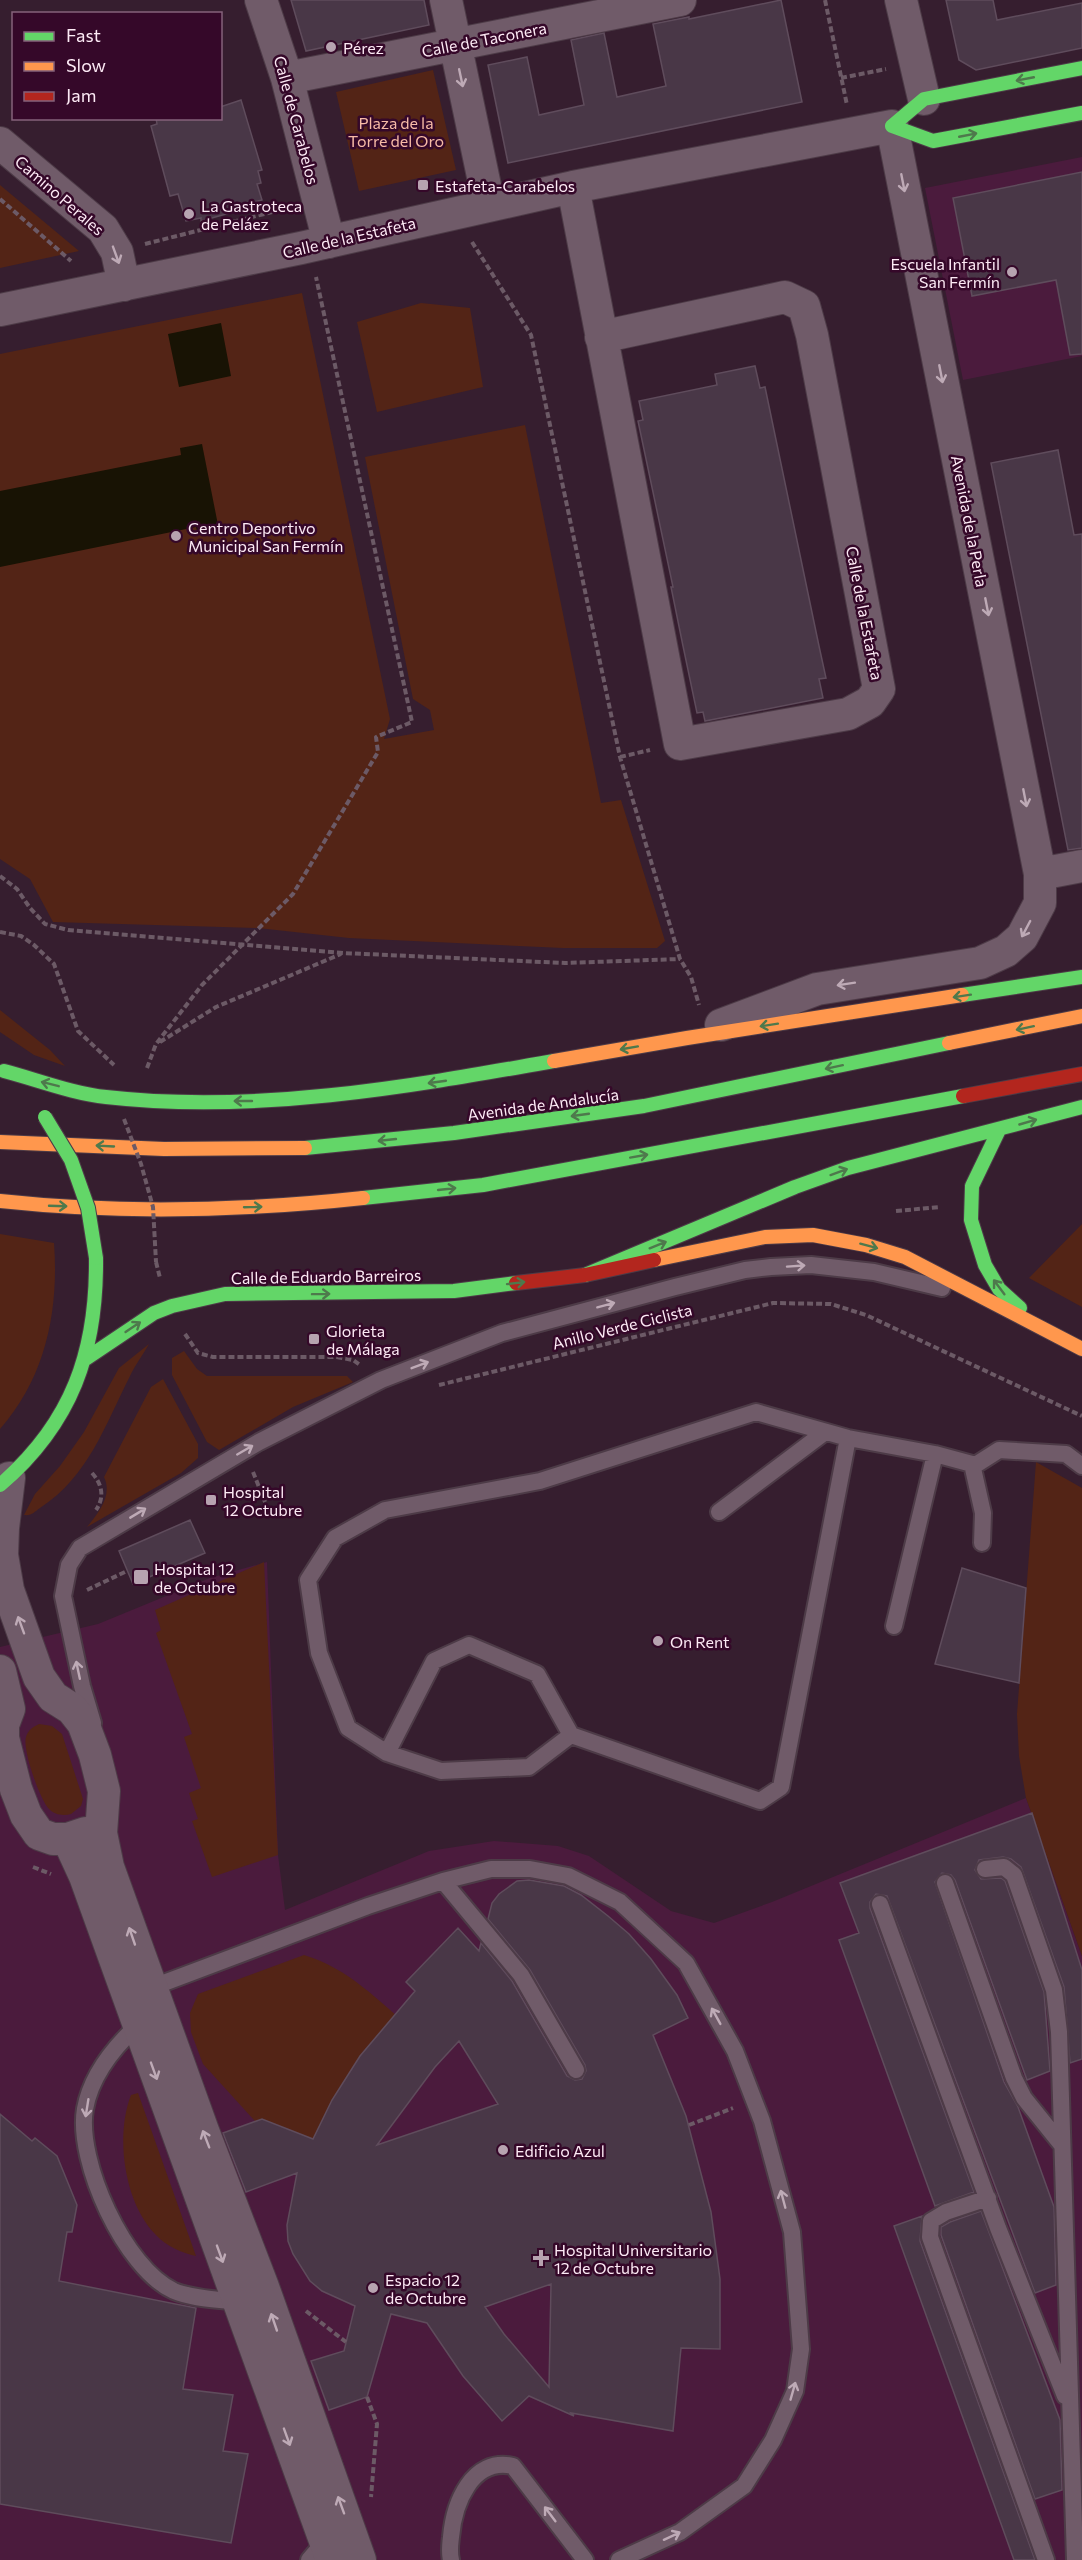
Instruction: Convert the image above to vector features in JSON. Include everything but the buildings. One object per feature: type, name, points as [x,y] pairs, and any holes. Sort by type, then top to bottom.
[{"type":"main road","name":"Calle de la Estafeta","points":[[892,126],[926,110],[1082,68]]},
{"type":"main road","points":[[926,110],[933,141]]},
{"type":"main road","points":[[892,126],[933,141],[1082,112]]},
{"type":"main road","points":[[2,1070],[103,1097],[160,1101],[281,1101],[448,1080],[687,1038],[1082,977]]},
{"type":"main road","name":"Avenida de Andalucía","points":[[0,1142],[164,1149],[294,1149],[454,1134],[644,1106],[1082,1016]]},
{"type":"main road","points":[[2,1070],[24,1094]]},
{"type":"main road","points":[[0,1201],[45,1206],[170,1210],[299,1205],[483,1185],[1082,1074]]},
{"type":"main road","points":[[585,1275],[848,1168],[1082,1107]]},
{"type":"main road","points":[[5,1481],[41,1443],[60,1413],[84,1360],[95,1309],[96,1258],[88,1208],[70,1161],[42,1113]]},
{"type":"main road","points":[[999,1130],[972,1186],[971,1220],[985,1265],[999,1290],[1041,1328]]},
{"type":"main road","points":[[585,1275],[765,1237],[813,1235],[857,1243],[905,1257],[1082,1349]]},
{"type":"main road","name":"Calle de Eduardo Barreiros","points":[[84,1360],[154,1313],[172,1306],[225,1294],[454,1291],[585,1275]]},
{"type":"street","name":"Calle de Carabelos","points":[[261,0],[287,78],[328,242]]},
{"type":"street","points":[[446,0],[476,208]]},
{"type":"street","points":[[901,0],[926,110]]},
{"type":"street","name":"Calle de Taconera","points":[[287,78],[667,1]]},
{"type":"street","name":"Calle de la Estafeta","points":[[0,310],[328,242],[573,187],[892,126]]},
{"type":"street","name":"Avenida de la Perla","points":[[687,1038],[817,988],[980,963],[1006,951],[1022,937],[1040,903],[1040,874],[892,126]]},
{"type":"street","name":"Camino Perales","points":[[0,143],[103,229],[117,252],[124,285]]},
{"type":"street","name":"Calle de la Estafeta","points":[[573,187],[601,337],[680,744],[848,714],[870,702],[879,689],[812,335],[804,306],[785,297],[601,337]]},
{"type":"street","points":[[1040,874],[1082,866]]},
{"type":"street","points":[[5,1481],[3,1528],[5,1575],[39,1677],[53,1697],[72,1709],[82,1723],[94,1755],[104,1791],[100,1833],[108,1867],[149,1984],[263,2287],[360,2560]]},
{"type":"street","points":[[0,1671],[8,1793],[39,1833],[53,1839],[82,1836],[102,1820]]},
{"type":"street","points":[[4,1720],[25,1698],[34,1695],[53,1697]]},
{"type":"street","points":[[68,1839],[85,1876],[237,2302],[322,2554]]},
{"type":"lane","points":[[94,1755],[94,1726],[82,1686],[63,1596],[69,1565],[80,1548],[259,1442],[372,1385],[502,1333],[745,1270],[811,1265],[900,1277],[981,1296]]},
{"type":"lane","points":[[572,1735],[530,1767],[441,1771],[387,1753],[348,1728],[319,1653],[308,1580],[335,1538],[385,1510],[540,1481],[756,1412],[848,1438],[934,1454],[972,1464],[977,1464],[999,1450],[1066,1454],[1082,1466]]},
{"type":"lane","points":[[719,1512],[825,1432]]},
{"type":"lane","points":[[387,1753],[434,1661],[469,1645],[537,1674],[572,1735],[760,1801],[781,1787],[848,1438]]},
{"type":"lane","points":[[894,1626],[934,1454]]},
{"type":"lane","points":[[972,1464],[983,1513],[982,1544]]},
{"type":"lane","points":[[985,1869],[1004,1867],[1014,1875],[1054,1990],[1059,2032],[1075,2560]]},
{"type":"lane","points":[[149,1984],[161,1984],[368,1906],[443,1881],[491,1869],[530,1869],[568,1876],[620,1902],[686,1963],[735,2050],[762,2121],[792,2232],[801,2349],[795,2391],[773,2440],[744,2486],[680,2532],[619,2560]]},
{"type":"lane","points":[[443,1881],[521,1975],[576,2070]]},
{"type":"lane","points":[[945,1883],[1014,2078],[1024,2098],[1061,2144]]},
{"type":"lane","points":[[880,1904],[987,2198],[1070,2408]]},
{"type":"lane","points":[[138,2025],[117,2043],[95,2077],[85,2110],[86,2140],[93,2170],[115,2226],[133,2256],[151,2276],[174,2291],[237,2302]]},
{"type":"lane","points":[[987,2198],[946,2212],[931,2221],[930,2237],[1046,2560]]},
{"type":"lane","points":[[451,2560],[452,2518],[460,2496],[471,2481],[482,2473],[492,2466],[504,2464],[513,2466],[585,2560]]},
{"type":"path","points":[[825,0],[853,133]]},
{"type":"path","points":[[841,78],[916,63]]},
{"type":"path","points":[[61,264],[276,212],[317,195]]},
{"type":"path","points":[[0,199],[71,261]]},
{"type":"path","points":[[476,208],[472,245],[531,335],[620,757],[680,959],[691,977],[699,1005]]},
{"type":"path","points":[[147,1068],[156,1044],[202,985],[293,894],[378,752],[376,737],[412,722],[316,276]]},
{"type":"path","points":[[0,876],[17,888],[30,908],[45,924],[69,930],[343,953],[565,963],[680,959]]},
{"type":"path","points":[[0,932],[21,936],[54,964],[78,1031],[116,1066],[116,1075]]},
{"type":"path","points":[[156,1044],[216,1007],[343,953]]},
{"type":"path","points":[[124,1119],[141,1164],[153,1207],[156,1262],[162,1286]]},
{"type":"path","points":[[896,1211],[949,1206]]},
{"type":"path","name":"Anillo Verde Ciclista","points":[[433,1387],[774,1302],[831,1304],[866,1315],[1082,1416]]},
{"type":"path","points":[[183,1330],[198,1353],[213,1357],[336,1357],[353,1360],[363,1366],[372,1385]]},
{"type":"path","points":[[252,1470],[264,1502]]},
{"type":"path","points":[[87,1590],[127,1571]]},
{"type":"path","points":[[688,2125],[741,2105]]},
{"type":"path","points":[[304,2310],[346,2342]]},
{"type":"path","points":[[367,2397],[377,2424],[371,2499]]},
{"type":"shaded area","name":"Escuela Infantil San Fermín","points":[[1082,157],[1082,356],[963,380],[925,188]]},
{"type":"shaded area","points":[[221,323],[231,376],[179,387],[168,334]]},
{"type":"shaded area","points":[[202,444],[219,530],[198,534],[196,527],[0,567],[0,491],[181,455],[180,448]]},
{"type":"shaded area","name":"Hospital Universitario 12 de Octubre","points":[[267,1562],[278,1855],[285,1910],[429,1851],[494,1841],[558,1846],[589,1856],[671,1911],[714,1923],[772,1902],[1026,1798],[1082,1956],[1082,2560],[0,2560],[0,1647],[98,1624],[210,1578]]},
{"type":"green space","name":"Plaza de la Torre del Oro","points":[[433,70],[456,170],[359,191],[336,92]]},
{"type":"green space","points":[[0,185],[79,251],[0,268]]},
{"type":"green space","points":[[302,293],[390,719],[384,739],[434,730],[430,710],[413,699],[365,457],[525,425],[601,803],[621,800],[665,941],[657,948],[563,948],[349,938],[258,928],[53,922],[30,879],[0,859],[0,354]]},
{"type":"green space","points":[[421,303],[470,308],[483,387],[377,412],[357,322]]},
{"type":"green space","points":[[0,1010],[50,1050],[65,1066],[34,1055],[0,1032]]},
{"type":"green space","points":[[1082,1224],[1082,1307],[1029,1278]]},
{"type":"green space","points":[[0,1234],[54,1243],[55,1268],[51,1318],[39,1365],[16,1409],[0,1429]]},
{"type":"green space","points":[[149,1344],[83,1465],[57,1495],[33,1513],[24,1515],[35,1494],[60,1466],[84,1432],[119,1368]]},
{"type":"green space","points":[[184,1351],[197,1369],[207,1376],[347,1376],[353,1382],[293,1407],[219,1450],[207,1442],[172,1375],[172,1358]]},
{"type":"green space","points":[[163,1379],[198,1444],[198,1458],[181,1473],[87,1527],[103,1504],[107,1491],[104,1477],[151,1387]]},
{"type":"green space","points":[[1036,1462],[1082,1488],[1082,1956],[1026,1798],[1019,1756],[1017,1714]]},
{"type":"green space","points":[[264,1562],[278,1855],[212,1877],[192,1821],[198,1819],[189,1793],[201,1788],[184,1737],[192,1734],[156,1633],[161,1630],[155,1610]]},
{"type":"green space","points":[[39,1724],[52,1726],[62,1734],[83,1799],[81,1806],[71,1814],[54,1813],[49,1809],[41,1796],[33,1774],[25,1743],[28,1732]]},
{"type":"green space","points":[[304,1955],[335,1968],[349,1977],[414,2031],[329,2156],[263,2130],[203,2064],[191,2032],[190,2013],[198,1994]]},
{"type":"green space","points":[[138,2093],[196,2256],[164,2242],[145,2221],[136,2205],[123,2149],[126,2111],[131,2095]]},
{"type":"traffic: fast","points":[[892,126],[924,99],[1082,68]]},
{"type":"traffic: fast","points":[[892,126],[933,141],[1082,113]]},
{"type":"traffic: fast","points":[[962,995],[1082,977]]},
{"type":"traffic: fast","points":[[305,1148],[454,1133],[644,1106],[949,1043]]},
{"type":"traffic: fast","points":[[4,1071],[68,1090],[106,1097],[219,1102],[331,1095],[443,1080],[554,1061]]},
{"type":"traffic: fast","points":[[363,1198],[483,1185],[963,1096]]},
{"type":"traffic: fast","points":[[585,1275],[795,1187],[848,1168],[1082,1107]]},
{"type":"traffic: fast","points":[[45,1117],[71,1160],[88,1208],[96,1258]]},
{"type":"traffic: fast","points":[[999,1130],[972,1186],[971,1220],[985,1265],[999,1289],[1020,1308]]},
{"type":"traffic: fast","points":[[0,1485],[46,1437],[75,1384],[92,1324],[96,1258]]},
{"type":"traffic: fast","points":[[84,1360],[154,1313],[172,1306],[225,1294],[454,1291],[516,1283]]},
{"type":"traffic: slow","points":[[554,1061],[962,995]]},
{"type":"traffic: slow","points":[[949,1043],[1082,1016]]},
{"type":"traffic: slow","points":[[0,1142],[164,1149],[305,1148]]},
{"type":"traffic: slow","points":[[0,1201],[90,1208],[182,1209],[273,1206],[363,1198]]},
{"type":"traffic: slow","points":[[654,1260],[765,1237],[813,1235],[866,1245],[905,1257],[1082,1349]]},
{"type":"traffic: jam","points":[[963,1096],[1082,1074]]},
{"type":"traffic: jam","points":[[516,1283],[585,1275],[654,1260]]},
{"type":"place","name":"Pérez","points":[[331,47]]},
{"type":"place","name":"Estafeta-Carabelos","points":[[423,185]]},
{"type":"place","name":"La Gastroteca de Peláez","points":[[189,214]]},
{"type":"place","name":"Escuela Infantil San Fermín","points":[[1012,272]]},
{"type":"place","name":"Centro Deportivo Municipal San Fermín","points":[[176,536]]},
{"type":"place","name":"Glorieta de Málaga","points":[[314,1339]]},
{"type":"place","name":"Hospital 12 Octubre","points":[[211,1500]]},
{"type":"place","name":"Hospital 12 de Octubre","points":[[141,1577]]},
{"type":"place","name":"On Rent","points":[[658,1641]]},
{"type":"place","name":"Edificio Azul","points":[[503,2150]]},
{"type":"place","name":"Hospital Universitario 12 de Octubre","points":[[541,2258]]},
{"type":"place","name":"Espacio 12 de Octubre","points":[[373,2288]]}]
